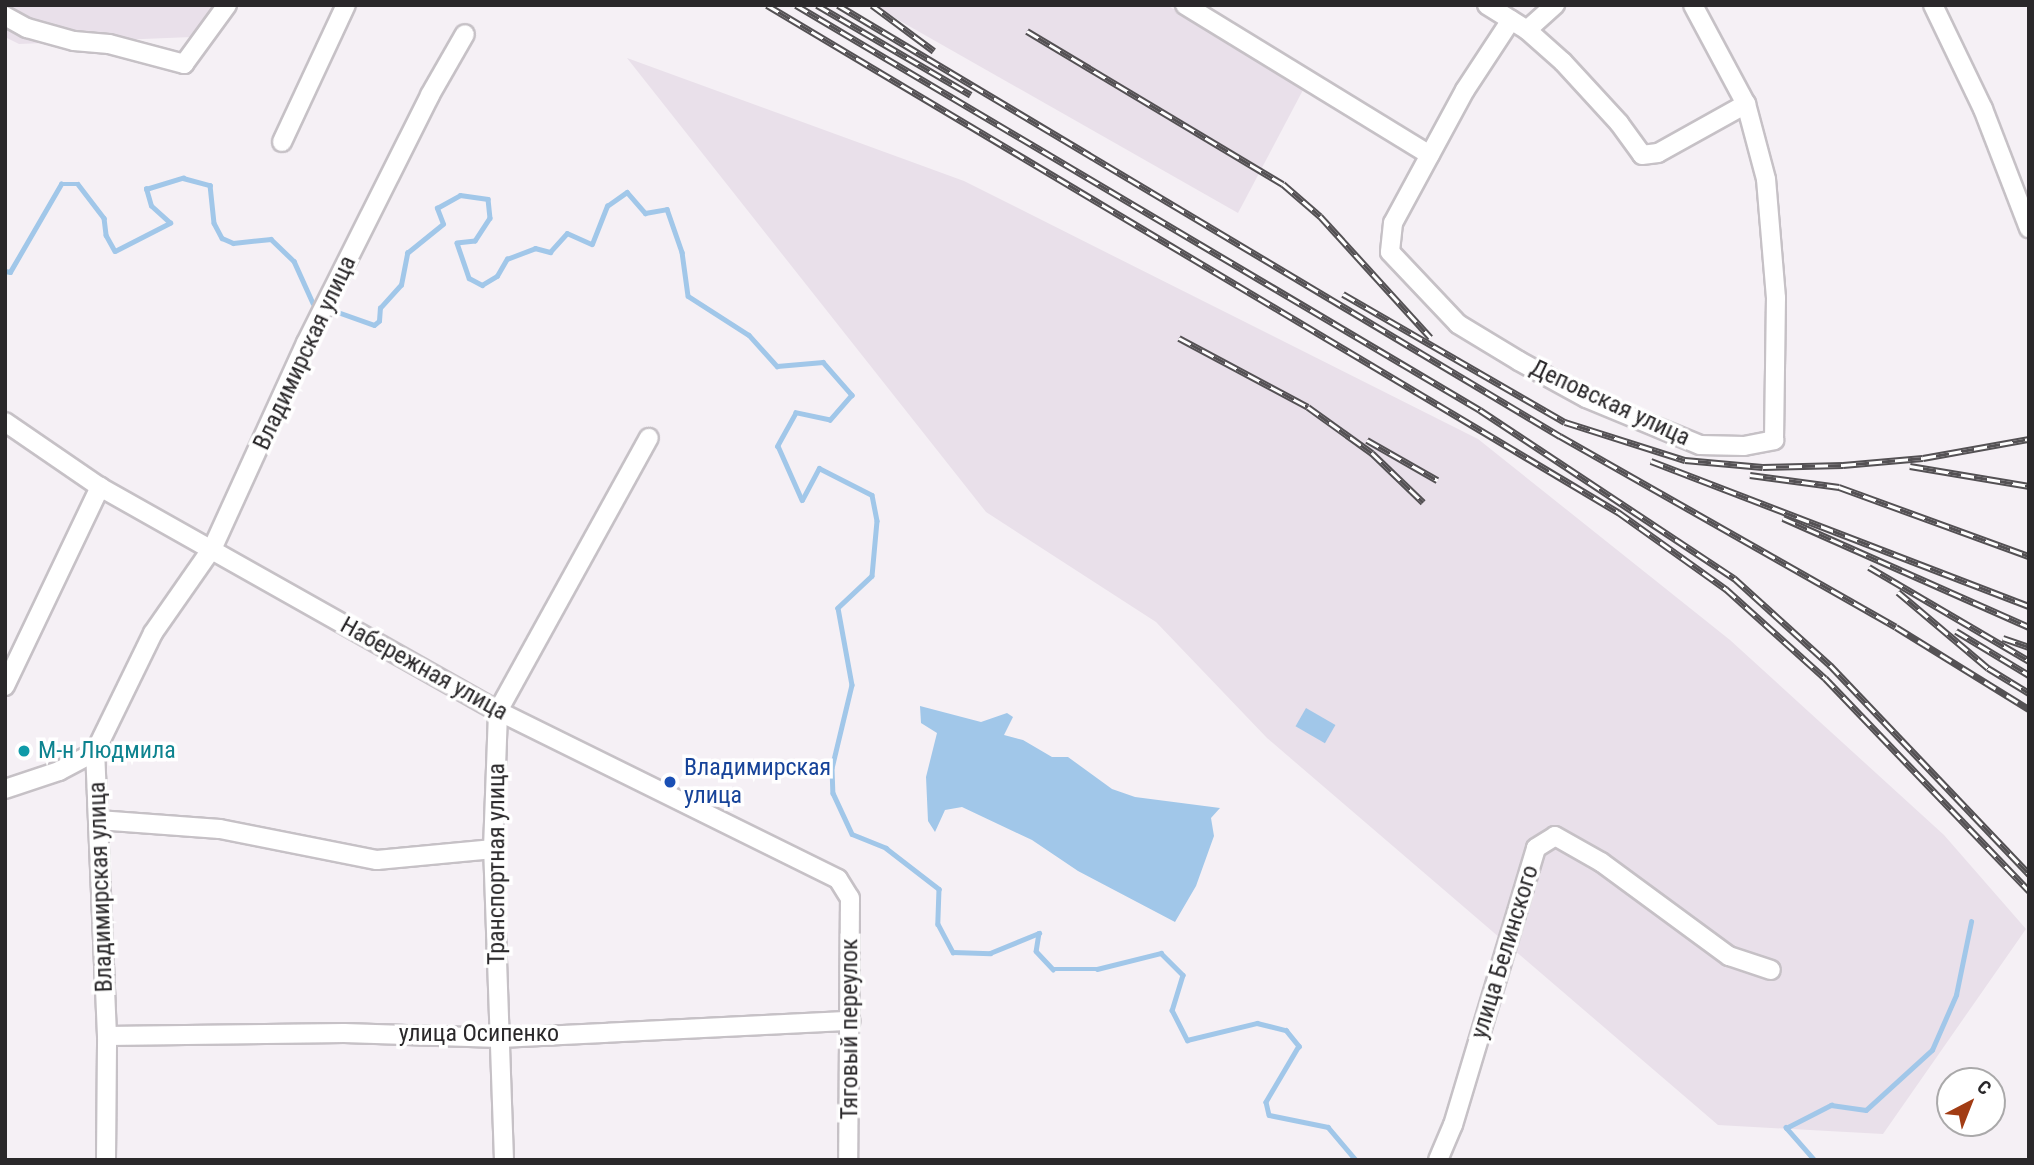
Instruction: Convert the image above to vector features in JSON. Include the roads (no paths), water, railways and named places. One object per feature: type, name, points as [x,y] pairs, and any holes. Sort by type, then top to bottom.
[{"type":"street","points":[[5,16],[27,28],[74,41],[109,44],[184,64],[227,5]]},
{"type":"street","points":[[282,142],[346,5]]},
{"type":"street","points":[[1185,5],[1430,155],[1511,20]]},
{"type":"street","points":[[1487,5],[1527,30],[1586,85],[1642,155],[1658,153],[1746,104],[1693,5]]},
{"type":"street","points":[[1527,30],[1555,5]]},
{"type":"street","points":[[1933,5],[1983,109],[2029,228]]},
{"type":"street","name":"Владимирская улица","points":[[106,1160],[107,1036],[95,752],[153,633],[213,547],[306,344],[430,95],[465,34]]},
{"type":"street","name":"Деповская улица","points":[[1430,155],[1393,223],[1390,252],[1458,324],[1586,398],[1700,445],[1744,446],[1774,440],[1776,298],[1766,179],[1746,104]]},
{"type":"street","name":"Набережная улица","points":[[5,422],[100,487],[213,547],[498,711],[838,879],[850,898]]},
{"type":"street","name":"Транспортная улица","points":[[504,1160],[493,849],[498,711],[649,438]]},
{"type":"street","points":[[5,686],[100,487]]},
{"type":"street","points":[[5,789],[59,771],[95,752]]},
{"type":"street","points":[[98,820],[220,829],[377,860],[493,849]]},
{"type":"street","name":"улица Белинского","points":[[1438,1160],[1453,1125],[1536,848],[1555,836],[1601,862],[1729,956],[1771,970]]},
{"type":"street","name":"Тяговый переулок","points":[[848,1160],[850,898]]},
{"type":"street","name":"улица Осипенко","points":[[107,1036],[344,1033],[500,1038],[851,1021]]},
{"type":"water","points":[[920,706],[981,722],[1007,713],[1013,717],[1004,735],[1023,740],[1052,757],[1068,757],[1112,789],[1135,797],[1220,808],[1211,818],[1214,836],[1196,886],[1175,922],[1078,871],[1032,840],[962,807],[945,810],[935,832],[928,821],[926,777],[937,733],[921,723]]},
{"type":"water","points":[[1306,708],[1335,725],[1325,743],[1296,726]]},
{"type":"waterway","points":[[5,271],[10,272],[61,184],[78,184],[104,218],[106,235],[115,251],[170,223],[151,206],[146,189],[183,178],[210,185],[214,223],[222,238],[233,243],[271,239],[294,261],[313,303]]},
{"type":"waterway","points":[[335,311],[374,325],[379,321],[380,308],[401,285],[407,253],[443,224],[437,208],[460,195],[488,199],[490,218],[475,241],[457,243],[469,278],[482,285],[497,276],[507,259],[535,248],[550,252],[567,233],[592,244],[607,206],[627,192],[645,213],[667,209],[682,252],[688,296],[749,335],[777,366],[823,362],[852,395],[830,420],[796,413],[778,446],[802,500],[819,468],[872,495],[877,521],[872,576],[838,608],[852,685],[832,768],[833,793],[852,834],[886,848],[939,889],[938,924],[953,952],[990,953],[1039,933],[1036,951],[1053,969],[1097,969],[1161,953],[1183,975],[1172,1010],[1187,1040],[1257,1023],[1286,1030],[1299,1046],[1266,1102],[1269,1115],[1328,1127],[1356,1160]]},
{"type":"waterway","points":[[1814,1160],[1786,1128],[1831,1105],[1866,1110],[1932,1050],[1956,995],[1971,922]]},
{"type":"railway","points":[[767,5],[1618,512],[1726,589],[1825,678],[2029,891]]},
{"type":"railway","points":[[796,5],[1480,410],[1734,578],[1830,665],[2029,874]]},
{"type":"railway","points":[[817,5],[971,95]]},
{"type":"railway","points":[[838,5],[1560,436],[1896,627],[2029,709]]},
{"type":"railway","points":[[872,5],[934,51]]},
{"type":"railway","points":[[1027,31],[1283,184],[1320,216],[1430,337]]},
{"type":"railway","points":[[1343,294],[1565,422],[1685,460],[1763,467],[1843,465],[1923,458],[2029,439]]},
{"type":"railway","points":[[1179,338],[1308,407],[1372,453],[1423,502]]},
{"type":"railway","points":[[1367,440],[1437,480]]},
{"type":"railway","points":[[1651,461],[2029,606]]},
{"type":"railway","points":[[1910,466],[2029,486]]},
{"type":"railway","points":[[1750,475],[1839,487],[2029,556]]},
{"type":"railway","points":[[1783,518],[2029,627]]},
{"type":"railway","points":[[1869,567],[2029,661]]},
{"type":"railway","points":[[1898,592],[1988,668],[2029,693]]},
{"type":"railway","points":[[1956,631],[2029,675]]},
{"type":"railway","points":[[2003,638],[2029,647]]},
{"type":"place","name":"М-н Людмила","points":[[24,751]]},
{"type":"place","name":"Владимирская улица","points":[[670,782]]}]
